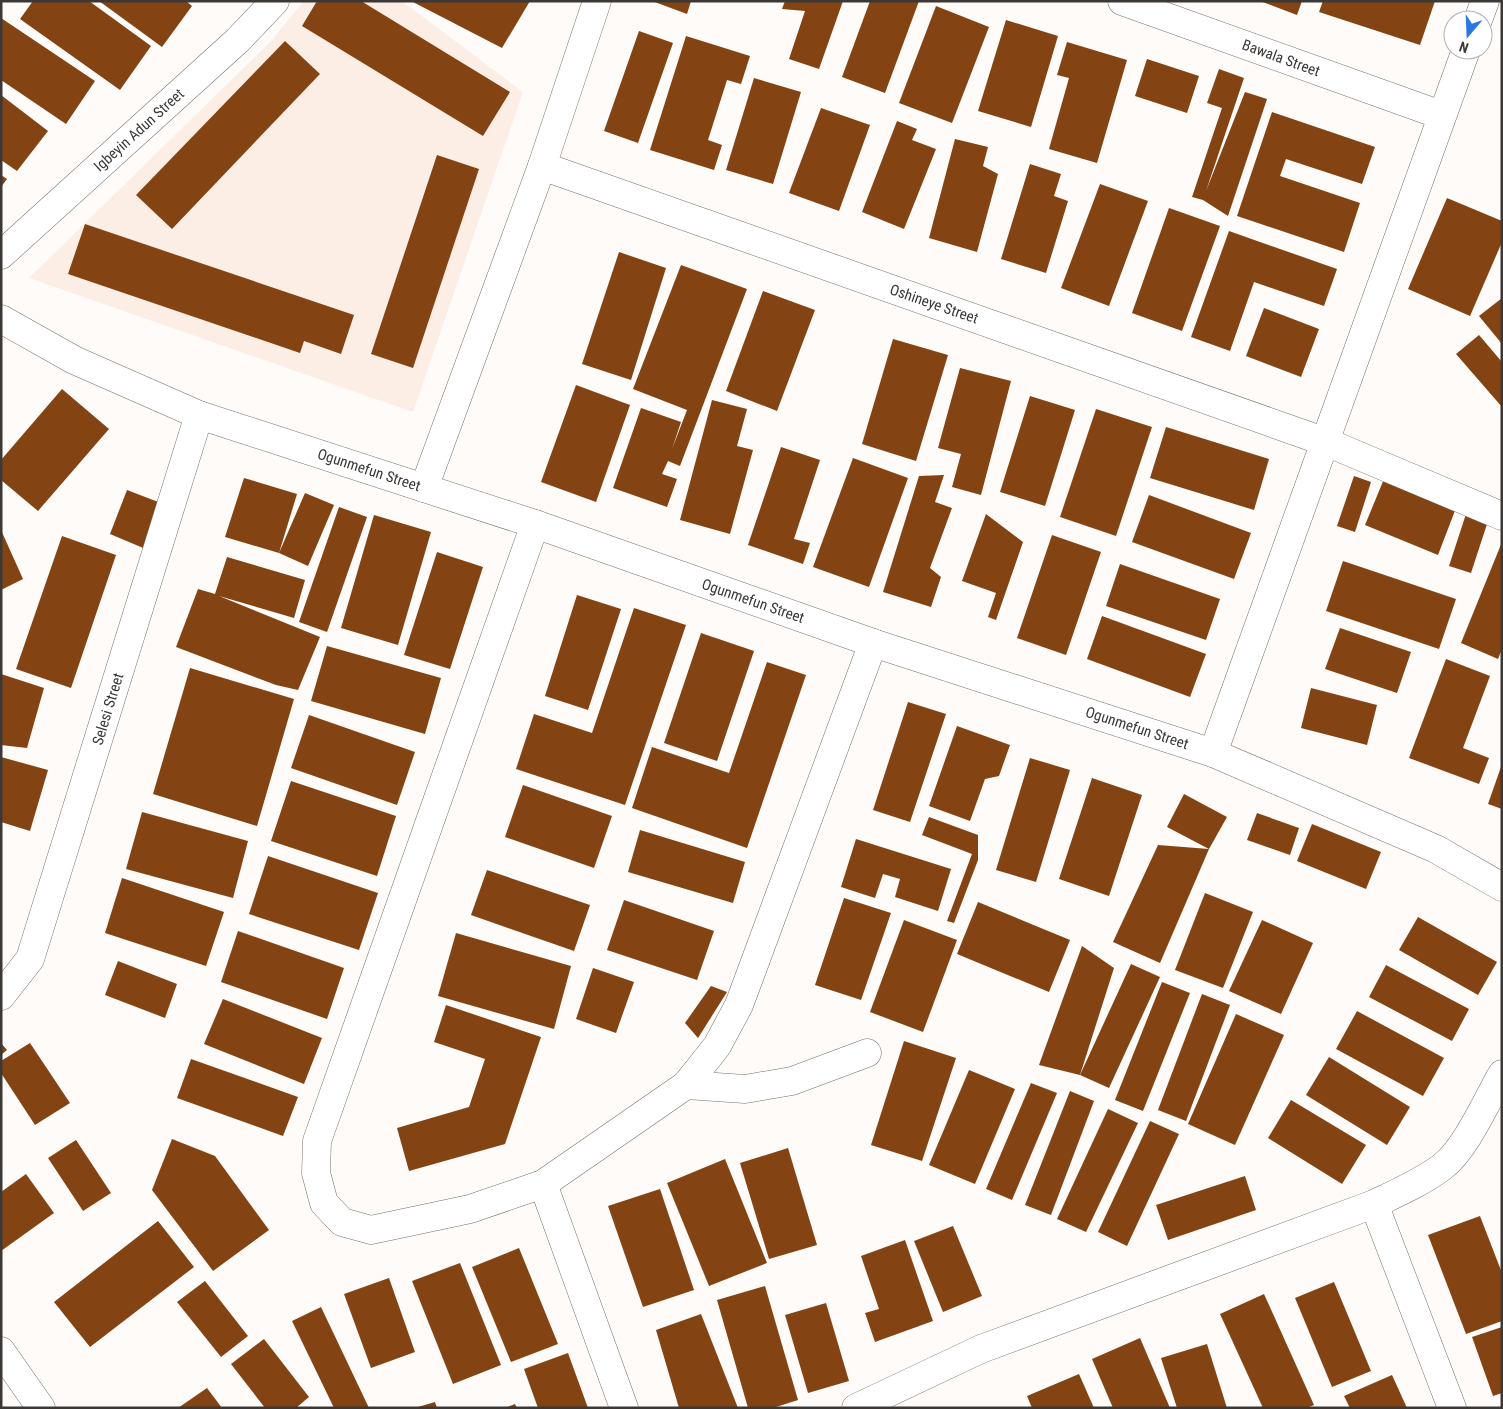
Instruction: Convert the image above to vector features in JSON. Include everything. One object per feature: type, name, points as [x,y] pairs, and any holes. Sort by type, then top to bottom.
[{"type":"street","name":"Igbeyin Adun Street","points":[[1,255],[238,40],[275,1]]},
{"type":"street","points":[[424,488],[542,166],[597,1]]},
{"type":"street","name":"Bawala Street","points":[[1122,1],[1441,115]]},
{"type":"street","points":[[1213,753],[1462,60]]},
{"type":"street","name":"Oshineye Street","points":[[542,166],[1326,442],[1502,516]]},
{"type":"street","name":"Ogunmefun Street","points":[[1,319],[74,360],[199,415],[535,524],[873,643],[1213,753],[1436,849],[1502,887]]},
{"type":"street","name":"Selesi Street","points":[[1,996],[30,959],[199,415]]},
{"type":"street","points":[[535,524],[317,1140],[316,1173],[324,1203],[342,1222],[371,1230],[470,1209],[544,1184],[686,1085],[718,1046],[739,1005],[873,643]]},
{"type":"street","points":[[686,1085],[754,1088],[792,1080],[867,1053]]},
{"type":"street","points":[[856,1408],[981,1349],[1374,1204],[1413,1185],[1444,1166],[1468,1135],[1502,1074]]},
{"type":"street","points":[[544,1184],[624,1408]]},
{"type":"street","points":[[1374,1204],[1452,1408]]},
{"type":"street","points":[[1,1351],[41,1408]]},
{"type":"shaded area","points":[[304,1],[402,1],[523,92],[413,412],[29,278],[271,41]]},
{"type":"building","points":[[33,1],[89,1],[151,46],[120,90],[20,19]]},
{"type":"building","points":[[99,1],[186,1],[192,6],[162,47]]},
{"type":"building","points":[[317,1],[361,1],[510,92],[483,136],[302,26]]},
{"type":"building","points":[[411,1],[530,1],[502,48]]},
{"type":"building","points":[[652,1],[691,1],[687,14]]},
{"type":"building","points":[[785,1],[843,1],[819,69],[789,59],[805,11],[782,9]]},
{"type":"building","points":[[870,1],[919,1],[885,93],[842,77]]},
{"type":"building","points":[[1260,1],[1302,1],[1297,15]]},
{"type":"building","points":[[1323,1],[1435,1],[1420,45],[1319,12]]},
{"type":"building","points":[[936,6],[989,27],[952,123],[899,103]]},
{"type":"building","points":[[1,18],[95,81],[66,124],[1,80]]},
{"type":"building","points":[[1006,20],[1058,36],[1031,127],[978,111]]},
{"type":"building","points":[[639,31],[673,43],[638,143],[604,131]]},
{"type":"building","points":[[686,36],[750,56],[741,84],[727,80],[708,140],[722,145],[714,170],[650,150]]},
{"type":"building","points":[[285,41],[320,74],[172,229],[136,195]]},
{"type":"building","points":[[1067,42],[1127,60],[1097,163],[1049,149],[1069,78],[1057,75]]},
{"type":"building","points":[[1147,59],[1199,76],[1187,113],[1135,96]]},
{"type":"building","points":[[1219,69],[1244,78],[1206,191],[1245,92],[1267,99],[1228,216],[1203,200],[1192,197],[1222,108],[1207,103]]},
{"type":"building","points":[[754,78],[801,92],[773,184],[726,170]]},
{"type":"building","points":[[1,95],[48,131],[17,171],[1,160]]},
{"type":"building","points":[[821,108],[870,125],[839,211],[789,193]]},
{"type":"building","points":[[1272,112],[1375,147],[1362,184],[1286,159],[1280,176],[1360,203],[1344,252],[1237,216]]},
{"type":"building","points":[[897,121],[917,129],[912,140],[936,149],[904,229],[862,212]]},
{"type":"building","points":[[955,139],[988,147],[983,166],[998,174],[977,252],[929,238]]},
{"type":"building","points":[[437,155],[479,169],[413,368],[371,354]]},
{"type":"building","points":[[1030,164],[1061,174],[1054,196],[1068,201],[1046,273],[1001,259]]},
{"type":"building","points":[[1,175],[7,179],[1,187]]},
{"type":"building","points":[[1100,184],[1148,201],[1109,306],[1061,288]]},
{"type":"building","points":[[1447,198],[1502,221],[1502,242],[1470,316],[1408,289]]},
{"type":"building","points":[[1169,208],[1220,226],[1182,331],[1132,313]]},
{"type":"building","points":[[85,224],[354,315],[341,354],[304,341],[300,353],[68,274]]},
{"type":"building","points":[[1229,231],[1337,269],[1324,306],[1254,282],[1230,351],[1191,337]]},
{"type":"building","points":[[619,252],[666,268],[631,380],[582,364]]},
{"type":"building","points":[[681,265],[747,289],[680,466],[668,461],[662,474],[677,479],[667,507],[613,488],[641,408],[681,422],[672,449],[687,410],[633,389]]},
{"type":"building","points":[[763,291],[815,310],[777,411],[726,391]]},
{"type":"building","points":[[1502,298],[1502,344],[1479,316]]},
{"type":"building","points":[[1264,308],[1319,329],[1301,377],[1246,356]]},
{"type":"building","points":[[1479,335],[1502,362],[1502,407],[1456,354]]},
{"type":"building","points":[[893,339],[948,355],[916,461],[862,444]]},
{"type":"building","points":[[960,368],[1011,381],[981,495],[952,487],[961,454],[938,448]]},
{"type":"building","points":[[576,385],[630,405],[596,502],[541,482]]},
{"type":"building","points":[[62,389],[109,429],[38,511],[1,480],[1,460]]},
{"type":"building","points":[[1030,396],[1075,410],[1045,506],[1000,492]]},
{"type":"building","points":[[712,400],[747,409],[737,446],[753,450],[730,534],[680,520]]},
{"type":"building","points":[[1096,409],[1152,427],[1116,536],[1060,517]]},
{"type":"building","points":[[1166,427],[1269,459],[1254,510],[1150,478]]},
{"type":"building","points":[[781,447],[820,460],[794,539],[810,543],[803,564],[748,545]]},
{"type":"building","points":[[853,458],[908,478],[869,587],[813,567]]},
{"type":"building","points":[[944,475],[935,502],[952,508],[930,568],[941,577],[931,607],[883,592],[919,476]]},
{"type":"building","points":[[1354,476],[1371,482],[1355,532],[1337,526]]},
{"type":"building","points":[[244,478],[297,494],[279,553],[225,537]]},
{"type":"building","points":[[1384,479],[1456,508],[1438,555],[1365,525]]},
{"type":"building","points":[[127,490],[166,505],[148,550],[110,534]]},
{"type":"building","points":[[305,493],[334,505],[308,566],[279,553]]},
{"type":"building","points":[[1149,495],[1251,533],[1234,579],[1132,542]]},
{"type":"building","points":[[339,507],[367,517],[327,632],[299,622]]},
{"type":"building","points":[[986,514],[1023,542],[996,620],[988,617],[996,593],[962,581]]},
{"type":"building","points":[[1466,514],[1488,521],[1471,573],[1449,566]]},
{"type":"building","points":[[374,515],[431,532],[398,645],[341,628]]},
{"type":"building","points":[[1,530],[23,579],[1,590]]},
{"type":"building","points":[[1052,535],[1101,552],[1066,655],[1017,638]]},
{"type":"building","points":[[62,536],[116,555],[71,688],[16,669]]},
{"type":"building","points":[[1502,542],[1502,649],[1498,659],[1461,643]]},
{"type":"building","points":[[437,552],[483,567],[450,669],[404,655]]},
{"type":"building","points":[[227,557],[305,580],[294,618],[219,596],[320,637],[298,690],[276,685],[176,647],[198,589],[215,594]]},
{"type":"building","points":[[1343,561],[1456,599],[1439,649],[1326,611]]},
{"type":"building","points":[[1120,564],[1220,599],[1206,640],[1106,606]]},
{"type":"building","points":[[577,595],[621,609],[588,710],[545,696]]},
{"type":"building","points":[[634,608],[686,625],[625,805],[516,769],[534,714],[592,733]]},
{"type":"building","points":[[1102,616],[1206,654],[1190,697],[1087,659]]},
{"type":"building","points":[[1340,628],[1411,652],[1397,693],[1325,669]]},
{"type":"building","points":[[701,633],[754,651],[717,761],[664,743]]},
{"type":"building","points":[[327,646],[441,678],[425,734],[311,701]]},
{"type":"building","points":[[1446,659],[1490,676],[1463,748],[1489,758],[1479,784],[1409,758]]},
{"type":"building","points":[[767,662],[806,675],[747,848],[632,808],[652,747],[729,773]]},
{"type":"building","points":[[190,668],[294,699],[257,826],[153,794]]},
{"type":"building","points":[[1,674],[44,688],[27,748],[1,745]]},
{"type":"building","points":[[1311,688],[1377,705],[1367,745],[1301,728]]},
{"type":"building","points":[[908,702],[946,714],[910,822],[873,810]]},
{"type":"building","points":[[309,715],[415,752],[397,805],[291,768]]},
{"type":"building","points":[[957,726],[1010,745],[999,776],[985,779],[970,821],[929,806]]},
{"type":"building","points":[[1,757],[48,770],[30,831],[1,822]]},
{"type":"building","points":[[1030,758],[1070,770],[1036,882],[996,870]]},
{"type":"building","points":[[1502,764],[1502,809],[1488,804]]},
{"type":"building","points":[[1092,778],[1142,795],[1109,896],[1059,879]]},
{"type":"building","points":[[291,781],[396,816],[377,876],[271,841]]},
{"type":"building","points":[[523,785],[612,816],[594,868],[505,837]]},
{"type":"building","points":[[1184,794],[1227,817],[1209,849],[1167,827]]},
{"type":"building","points":[[142,812],[248,841],[233,898],[126,869]]},
{"type":"building","points":[[1257,813],[1299,828],[1290,855],[1247,840]]},
{"type":"building","points":[[929,817],[978,835],[978,860],[954,923],[947,921],[972,854],[922,835]]},
{"type":"building","points":[[1312,824],[1381,852],[1366,889],[1297,861]]},
{"type":"building","points":[[640,830],[745,862],[733,903],[628,872]]},
{"type":"building","points":[[856,839],[951,869],[938,911],[895,897],[900,879],[883,874],[875,898],[841,887]]},
{"type":"building","points":[[1158,845],[1209,849],[1160,963],[1113,942]]},
{"type":"building","points":[[268,856],[378,893],[359,950],[249,914]]},
{"type":"building","points":[[487,870],[590,905],[574,951],[471,915]]},
{"type":"building","points":[[122,878],[224,912],[206,966],[105,933]]},
{"type":"building","points":[[1205,893],[1253,912],[1223,988],[1175,970]]},
{"type":"building","points":[[844,898],[891,913],[861,1000],[815,985]]},
{"type":"building","points":[[624,900],[714,931],[697,980],[607,950]]},
{"type":"building","points":[[978,902],[1070,940],[1049,992],[957,954]]},
{"type":"building","points":[[1418,917],[1497,962],[1478,995],[1399,950]]},
{"type":"building","points":[[904,920],[957,940],[923,1032],[870,1012]]},
{"type":"building","points":[[1262,920],[1313,943],[1281,1014],[1229,991]]},
{"type":"building","points":[[238,931],[344,968],[327,1019],[221,982]]},
{"type":"building","points":[[456,933],[571,966],[554,1029],[438,996]]},
{"type":"building","points":[[1082,946],[1114,968],[1080,1075],[1039,1065]]},
{"type":"building","points":[[118,961],[177,984],[165,1018],[105,995]]},
{"type":"building","points":[[1131,964],[1160,977],[1109,1088],[1080,1075]]},
{"type":"building","points":[[1386,965],[1469,1009],[1452,1041],[1369,997]]},
{"type":"building","points":[[593,968],[634,982],[616,1033],[576,1019]]},
{"type":"building","points":[[1162,982],[1190,993],[1143,1111],[1115,1100]]},
{"type":"building","points":[[711,986],[727,992],[698,1038],[685,1023]]},
{"type":"building","points":[[1202,994],[1230,1005],[1186,1121],[1158,1110]]},
{"type":"building","points":[[223,999],[322,1038],[304,1084],[204,1044]]},
{"type":"building","points":[[446,1005],[541,1037],[505,1144],[409,1171],[397,1128],[469,1107],[485,1059],[434,1042]]},
{"type":"building","points":[[1357,1011],[1444,1058],[1423,1096],[1336,1049]]},
{"type":"building","points":[[1236,1014],[1284,1035],[1235,1145],[1188,1124]]},
{"type":"building","points":[[904,1041],[956,1058],[922,1161],[871,1145]]},
{"type":"building","points":[[1,1043],[7,1050],[1,1055]]},
{"type":"building","points":[[30,1043],[70,1103],[35,1125],[1,1073],[1,1061]]},
{"type":"building","points":[[1329,1057],[1410,1107],[1387,1145],[1306,1095]]},
{"type":"building","points":[[191,1059],[298,1097],[283,1136],[177,1098]]},
{"type":"building","points":[[969,1070],[1015,1089],[975,1184],[929,1165]]},
{"type":"building","points":[[1031,1083],[1057,1093],[1012,1200],[986,1189]]},
{"type":"building","points":[[1070,1091],[1094,1101],[1051,1215],[1025,1205]]},
{"type":"building","points":[[1291,1100],[1366,1145],[1342,1184],[1268,1138]]},
{"type":"building","points":[[1108,1109],[1138,1123],[1086,1232],[1057,1219]]},
{"type":"building","points":[[1150,1121],[1179,1134],[1127,1246],[1098,1232]]},
{"type":"building","points":[[172,1139],[215,1156],[269,1230],[213,1271],[152,1190]]},
{"type":"building","points":[[76,1140],[111,1193],[83,1211],[48,1158]]},
{"type":"building","points":[[788,1148],[817,1245],[769,1259],[740,1163]]},
{"type":"building","points":[[725,1159],[767,1263],[709,1286],[667,1183]]},
{"type":"building","points":[[26,1174],[54,1213],[1,1251],[1,1192]]},
{"type":"building","points":[[1245,1176],[1256,1210],[1168,1240],[1156,1205]]},
{"type":"building","points":[[660,1189],[694,1290],[643,1307],[608,1206]]},
{"type":"building","points":[[1480,1216],[1502,1273],[1502,1321],[1466,1334],[1428,1235]]},
{"type":"building","points":[[158,1221],[194,1267],[90,1347],[54,1302]]},
{"type":"building","points":[[953,1226],[982,1296],[943,1312],[914,1241]]},
{"type":"building","points":[[905,1240],[933,1321],[875,1342],[865,1313],[879,1309],[861,1256]]},
{"type":"building","points":[[519,1248],[558,1344],[511,1362],[472,1267]]},
{"type":"building","points":[[460,1263],[501,1365],[453,1384],[412,1281]]},
{"type":"building","points":[[389,1278],[415,1352],[371,1368],[344,1294]]},
{"type":"building","points":[[205,1281],[248,1336],[221,1357],[177,1302]]},
{"type":"building","points":[[1334,1282],[1371,1371],[1332,1387],[1295,1298]]},
{"type":"building","points":[[765,1286],[798,1400],[773,1408],[748,1408],[717,1300]]},
{"type":"building","points":[[1264,1294],[1314,1405],[1307,1408],[1263,1408],[1220,1314]]},
{"type":"building","points":[[826,1303],[849,1381],[808,1393],[785,1315]]},
{"type":"building","points":[[321,1307],[369,1408],[334,1408],[292,1321]]},
{"type":"building","points":[[701,1314],[738,1408],[679,1408],[656,1330]]},
{"type":"building","points":[[1502,1327],[1502,1393],[1493,1396],[1472,1337]]},
{"type":"building","points":[[1140,1338],[1170,1408],[1113,1408],[1092,1359]]},
{"type":"building","points":[[264,1339],[309,1397],[296,1408],[265,1408],[231,1364]]},
{"type":"building","points":[[1207,1344],[1227,1408],[1177,1408],[1161,1358]]},
{"type":"building","points":[[568,1353],[588,1408],[538,1408],[524,1369]]},
{"type":"building","points":[[1079,1374],[1094,1408],[1032,1408],[1027,1396]]},
{"type":"building","points":[[1392,1375],[1407,1408],[1350,1408],[1344,1396]]},
{"type":"building","points":[[207,1388],[222,1408],[178,1408]]},
{"type":"building","points":[[435,1402],[437,1408],[418,1408],[418,1407]]},
{"type":"building","points":[[515,1404],[517,1408],[505,1408]]}]
